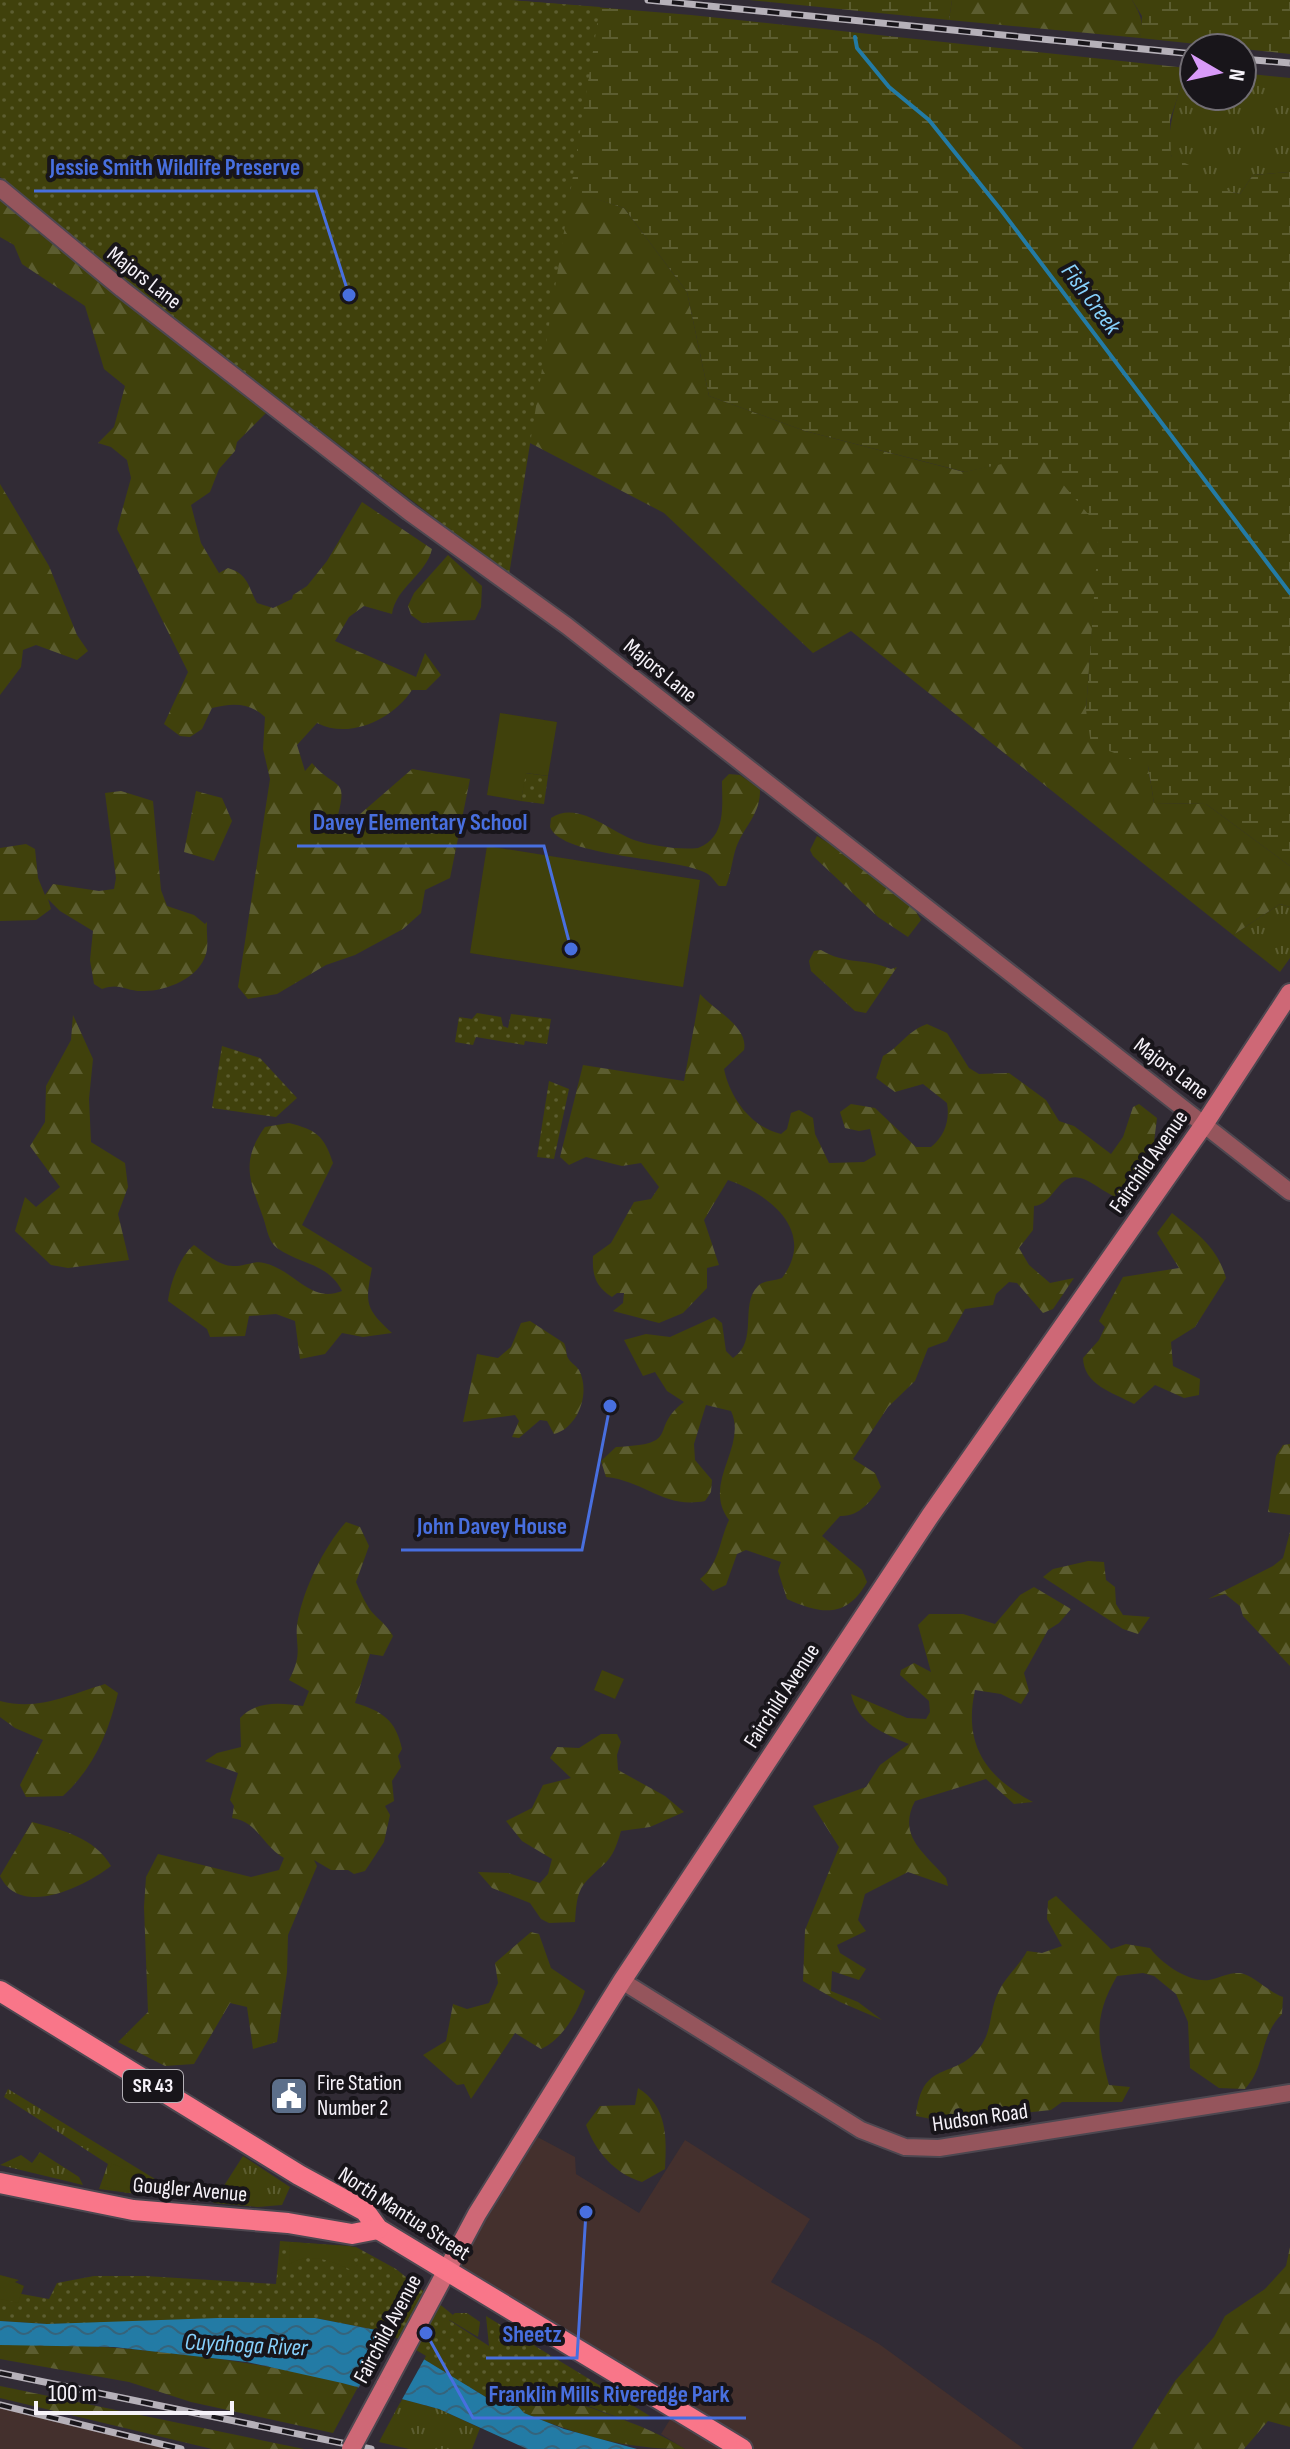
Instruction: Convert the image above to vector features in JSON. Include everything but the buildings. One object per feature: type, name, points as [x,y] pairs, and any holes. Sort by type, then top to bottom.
[{"type":"main road","name":"Fairchild Avenue","points":[[351,2449],[446,2270],[622,1981],[930,1516],[1205,1123],[1290,993]]},
{"type":"main road","name":"North Mantua Street","points":[[0,1991],[299,2175],[365,2211],[378,2229],[742,2449]]},
{"type":"main road","name":"Gougler Avenue","points":[[0,2183],[133,2210],[288,2223],[352,2234],[378,2229]]},
{"type":"street","name":"Majors Lane","points":[[0,188],[122,289],[409,512],[559,620],[1290,1192]]},
{"type":"street","name":"Hudson Road","points":[[622,1981],[861,2130],[905,2147],[939,2148],[1290,2093]]},
{"type":"shaded area","points":[[528,2132],[575,2157],[576,2174],[639,2213],[685,2140],[810,2219],[771,2282],[879,2344],[1024,2449],[685,2449],[661,2434],[676,2410],[446,2270]]},
{"type":"shaded area","points":[[0,2405],[25,2411],[181,2449],[0,2449]]},
{"type":"green space","points":[[0,0],[624,208],[687,292],[709,396],[805,431],[964,472],[1039,455],[1100,527],[1086,710],[1148,766],[1154,803],[1206,804],[1290,866],[1290,907],[1280,904],[1233,935],[851,631],[813,653],[664,513],[530,443]]},
{"type":"green space","points":[[0,0],[509,0],[600,7],[509,575],[115,273],[0,177]]},
{"type":"green space","points":[[509,0],[691,15],[1178,67],[1178,96],[1170,120],[1171,156],[1191,166],[1190,181],[1240,194],[1253,175],[1290,172],[1290,866],[1206,804],[1154,803],[1148,766],[1091,744],[1086,710],[1099,527],[1039,456],[965,472],[805,431],[709,396],[687,292],[624,208],[571,191],[563,152]]},
{"type":"green space","points":[[749,0],[952,0],[949,20]]},
{"type":"green space","points":[[952,0],[1132,0],[1142,27],[1140,38],[949,20]]},
{"type":"green space","points":[[1132,0],[1290,0],[1290,54],[1258,51],[1258,32],[1178,32],[1178,42],[1140,38],[1142,16]]},
{"type":"green space","points":[[1258,75],[1290,78],[1290,172],[1253,175],[1240,194],[1192,182],[1180,173],[1173,160],[1170,129],[1178,96],[1178,112],[1258,112]]},
{"type":"green space","points":[[0,196],[270,409],[237,442],[235,451],[219,469],[210,492],[191,505],[201,543],[219,573],[228,568],[240,574],[247,581],[257,603],[273,608],[292,599],[327,561],[362,502],[432,549],[424,566],[399,596],[392,614],[364,606],[349,617],[335,641],[416,677],[425,653],[441,675],[426,690],[412,690],[394,710],[370,724],[343,729],[317,723],[297,745],[305,771],[312,763],[338,785],[342,794],[338,815],[359,815],[412,769],[470,779],[450,878],[425,890],[421,913],[403,929],[355,955],[326,965],[277,994],[248,999],[238,987],[270,779],[263,749],[265,717],[240,705],[212,708],[202,729],[190,737],[180,736],[164,724],[188,672],[117,529],[131,478],[127,460],[111,447],[98,443],[114,427],[125,386],[104,369],[85,306],[22,264],[14,245],[0,237]]},
{"type":"green space","points":[[0,484],[49,566],[77,635],[88,651],[77,660],[36,645],[23,650],[21,667],[0,695]]},
{"type":"green space","points":[[448,555],[482,586],[481,607],[475,620],[422,623],[411,615],[408,606],[414,593]]},
{"type":"green space","points":[[500,713],[557,722],[548,776],[526,773],[521,801],[487,795]]},
{"type":"green space","points":[[525,773],[548,776],[544,804],[521,801]]},
{"type":"green space","points":[[729,774],[740,775],[760,789],[760,798],[739,840],[726,886],[719,886],[708,874],[692,868],[576,845],[559,837],[550,827],[551,818],[561,813],[572,813],[593,819],[641,842],[674,848],[698,848],[714,836],[718,828],[722,810],[722,781]]},
{"type":"green space","points":[[121,791],[153,801],[161,890],[167,906],[194,915],[205,924],[207,922],[207,950],[202,962],[197,970],[172,986],[138,991],[114,986],[102,989],[94,984],[90,960],[93,931],[60,911],[48,899],[51,909],[36,920],[0,921],[0,848],[26,844],[35,849],[38,878],[45,895],[53,884],[99,891],[114,889],[116,878],[105,793]]},
{"type":"green space","points":[[196,791],[222,798],[232,821],[214,861],[184,852]]},
{"type":"green space","points":[[817,836],[848,855],[915,910],[921,920],[908,937],[878,917],[813,856],[810,850]]},
{"type":"green space","points":[[487,846],[700,880],[683,987],[470,953]]},
{"type":"green space","points":[[1280,904],[1290,907],[1290,958],[1280,972],[1233,935]]},
{"type":"green space","points":[[821,950],[848,960],[891,969],[897,967],[866,1013],[855,1011],[811,971],[809,961],[814,951]]},
{"type":"green space","points":[[700,994],[741,1034],[744,1050],[724,1069],[731,1090],[744,1110],[760,1125],[781,1134],[787,1129],[791,1113],[799,1110],[813,1118],[815,1134],[829,1163],[864,1162],[876,1155],[870,1129],[859,1131],[845,1128],[840,1112],[851,1104],[875,1108],[916,1147],[931,1147],[940,1138],[948,1116],[947,1103],[923,1084],[895,1092],[876,1078],[883,1056],[927,1024],[947,1033],[969,1068],[979,1074],[1009,1073],[1046,1100],[1059,1121],[1074,1126],[1111,1154],[1123,1137],[1133,1107],[1139,1104],[1157,1118],[1151,1166],[1120,1199],[1077,1177],[1063,1182],[1041,1204],[1034,1206],[1033,1230],[1019,1248],[1029,1265],[1050,1283],[1074,1278],[1053,1309],[1043,1313],[1017,1283],[1009,1282],[996,1294],[993,1305],[965,1309],[947,1341],[928,1348],[915,1381],[888,1407],[853,1459],[875,1473],[881,1487],[864,1507],[853,1514],[840,1516],[822,1536],[862,1570],[867,1582],[851,1602],[833,1610],[811,1608],[787,1599],[778,1571],[781,1562],[746,1550],[737,1554],[726,1585],[713,1591],[700,1579],[712,1566],[729,1520],[720,1492],[734,1438],[735,1425],[731,1411],[706,1405],[694,1444],[695,1460],[712,1480],[711,1492],[705,1501],[678,1501],[606,1477],[601,1461],[616,1447],[650,1443],[658,1439],[667,1420],[684,1402],[667,1391],[655,1372],[643,1376],[624,1340],[646,1334],[670,1337],[714,1317],[722,1323],[726,1351],[733,1358],[745,1342],[753,1294],[760,1284],[782,1278],[791,1261],[794,1245],[784,1217],[759,1195],[728,1180],[704,1220],[719,1265],[707,1268],[707,1288],[683,1313],[659,1323],[613,1311],[623,1303],[624,1293],[612,1297],[602,1289],[594,1275],[593,1256],[611,1243],[634,1202],[651,1199],[659,1187],[641,1163],[622,1166],[586,1157],[569,1165],[560,1157],[583,1065],[684,1081]]},
{"type":"green space","points":[[477,1013],[501,1017],[503,1026],[508,1028],[511,1014],[551,1019],[547,1044],[525,1041],[524,1045],[476,1037],[473,1045],[455,1042],[459,1017],[472,1019]]},
{"type":"green space","points":[[73,1015],[93,1059],[89,1099],[91,1142],[125,1163],[128,1187],[118,1214],[129,1260],[68,1268],[51,1265],[15,1231],[25,1197],[36,1207],[60,1187],[30,1146],[45,1122],[46,1086],[71,1040]]},
{"type":"green space","points":[[222,1046],[260,1058],[297,1098],[276,1117],[212,1108]]},
{"type":"green space","points":[[549,1081],[569,1089],[554,1159],[537,1157]]},
{"type":"green space","points":[[289,1123],[318,1135],[333,1163],[302,1225],[372,1268],[369,1305],[392,1333],[363,1337],[342,1333],[325,1354],[300,1359],[295,1321],[276,1314],[249,1316],[245,1336],[210,1337],[207,1329],[168,1301],[176,1270],[194,1245],[223,1264],[264,1263],[285,1272],[311,1290],[331,1294],[342,1291],[322,1270],[286,1254],[274,1245],[255,1195],[250,1162],[257,1140],[265,1127]]},
{"type":"green space","points":[[1172,1213],[1211,1249],[1226,1278],[1195,1327],[1171,1342],[1173,1366],[1200,1379],[1199,1395],[1184,1398],[1155,1385],[1134,1404],[1094,1381],[1088,1375],[1083,1358],[1099,1340],[1105,1327],[1099,1321],[1123,1277],[1179,1268],[1157,1233]]},
{"type":"green space","points":[[530,1321],[564,1343],[568,1358],[579,1370],[584,1389],[576,1417],[570,1425],[554,1434],[547,1421],[540,1420],[519,1438],[512,1437],[519,1421],[515,1415],[463,1422],[477,1354],[498,1358],[511,1347],[521,1323]]},
{"type":"green space","points":[[1290,1444],[1290,1515],[1268,1512],[1276,1456],[1283,1445]]},
{"type":"green space","points":[[346,1522],[360,1527],[369,1546],[356,1582],[369,1608],[393,1636],[383,1656],[370,1654],[355,1703],[373,1709],[386,1718],[396,1731],[402,1749],[398,1756],[401,1767],[392,1781],[394,1801],[385,1806],[390,1815],[384,1842],[365,1871],[354,1874],[348,1870],[331,1870],[314,1860],[317,1866],[288,1935],[287,1972],[277,2042],[253,2049],[247,2007],[230,2003],[194,2064],[165,2066],[118,2042],[148,2012],[144,1907],[146,1877],[158,1854],[251,1877],[279,1870],[284,1858],[248,1824],[232,1818],[234,1806],[230,1800],[238,1773],[205,1761],[217,1753],[241,1747],[240,1718],[254,1708],[278,1704],[303,1706],[309,1691],[289,1680],[298,1654],[298,1619],[316,1568]]},
{"type":"green space","points":[[1290,1532],[1290,1666],[1243,1616],[1240,1606],[1225,1594],[1208,1599],[1283,1558]]},
{"type":"green space","points":[[1088,1561],[1104,1562],[1106,1580],[1115,1587],[1116,1604],[1123,1615],[1150,1617],[1138,1634],[1123,1629],[1043,1577],[1053,1569]]},
{"type":"green space","points":[[1034,1587],[1071,1609],[1048,1630],[1024,1673],[1029,1691],[1021,1704],[1001,1694],[975,1690],[972,1710],[972,1727],[982,1757],[1002,1782],[1033,1802],[1014,1804],[986,1779],[915,1801],[910,1813],[911,1834],[946,1878],[948,1886],[908,1872],[865,1894],[858,1920],[866,1931],[837,1945],[840,1953],[866,1969],[859,1980],[832,1971],[831,1991],[858,2002],[882,2020],[840,2002],[803,1981],[805,1930],[839,1847],[813,1806],[866,1787],[880,1765],[909,1744],[866,1720],[859,1713],[851,1694],[907,1718],[926,1719],[930,1712],[929,1701],[900,1675],[901,1670],[914,1663],[931,1672],[918,1625],[929,1614],[963,1614],[995,1624],[1020,1595]]},
{"type":"green space","points":[[602,1670],[624,1679],[615,1699],[594,1690]]},
{"type":"green space","points":[[105,1684],[118,1693],[104,1736],[83,1773],[63,1796],[26,1797],[20,1785],[43,1740],[15,1728],[0,1717],[0,1701],[41,1703]]},
{"type":"green space","points":[[601,1734],[617,1734],[621,1742],[617,1755],[618,1770],[665,1796],[684,1812],[650,1827],[621,1831],[607,1862],[581,1888],[575,1922],[549,1923],[541,1919],[530,1903],[492,1888],[478,1872],[508,1873],[540,1883],[548,1874],[552,1859],[522,1841],[506,1821],[532,1808],[543,1785],[571,1778],[550,1758],[557,1747],[579,1748]]},
{"type":"green space","points":[[32,1822],[86,1841],[111,1866],[86,1882],[54,1895],[37,1897],[10,1889],[0,1876]]},
{"type":"green space","points":[[1056,1896],[1111,1949],[1126,1944],[1150,1948],[1176,1971],[1201,1980],[1232,1973],[1245,1974],[1283,1997],[1282,2014],[1269,2032],[1257,2071],[1245,2089],[1219,2088],[1190,2068],[1188,2022],[1176,1994],[1154,1976],[1143,1973],[1117,1976],[1101,2017],[1100,2042],[1109,2085],[1130,2087],[1122,2102],[1062,2102],[1051,2110],[986,2117],[931,2119],[916,2116],[919,2099],[931,2079],[966,2061],[986,2038],[999,1991],[1027,1951],[1042,1953],[1062,1946],[1047,1919],[1048,1901]]},
{"type":"green space","points":[[531,1932],[539,1934],[551,1968],[585,1991],[568,2024],[549,2045],[541,2049],[515,2033],[471,2099],[464,2084],[457,2085],[423,2055],[446,2041],[453,2004],[467,2009],[489,2003],[498,1983],[495,1963]]},
{"type":"green space","points":[[638,2088],[648,2095],[660,2113],[666,2145],[665,2169],[642,2182],[623,2173],[607,2160],[586,2125],[600,2106],[635,2105]]},
{"type":"green space","points":[[8,2089],[168,2187],[168,2198],[99,2189],[108,2164],[4,2097]]},
{"type":"green space","points":[[40,2152],[79,2177],[83,2185],[0,2165],[21,2155],[32,2163]]},
{"type":"green space","points":[[243,2156],[290,2187],[282,2205],[258,2207],[213,2203]]},
{"type":"green space","points":[[112,2163],[155,2187],[154,2191],[127,2193],[104,2187]]},
{"type":"green space","points":[[280,2241],[356,2247],[396,2269],[453,2315],[449,2320],[489,2346],[486,2316],[650,2416],[625,2420],[538,2387],[524,2413],[517,2405],[489,2399],[376,2330],[315,2318],[47,2324],[0,2321],[0,2290],[49,2299],[57,2283],[94,2276],[276,2284]]},
{"type":"green space","points":[[290,2242],[351,2246],[356,2252],[350,2258],[358,2265],[351,2270],[311,2258],[289,2265]]},
{"type":"green space","points":[[1290,2247],[1290,2427],[1268,2421],[1244,2449],[1132,2449],[1175,2381],[1214,2337],[1225,2316],[1265,2289],[1286,2266]]},
{"type":"green space","points":[[0,2275],[19,2280],[15,2282],[24,2286],[18,2303],[0,2299]]},
{"type":"green space","points":[[455,2313],[467,2313],[480,2322],[478,2337],[448,2319]]},
{"type":"green space","points":[[44,2343],[123,2348],[242,2362],[358,2387],[333,2433],[191,2402],[129,2382],[0,2359],[0,2345]]},
{"type":"green space","points":[[0,2386],[304,2449],[212,2449],[0,2398]]},
{"type":"green space","points":[[538,2386],[649,2430],[685,2449],[642,2447],[603,2440],[524,2413]]},
{"type":"green space","points":[[402,2399],[439,2409],[480,2428],[472,2449],[409,2449],[379,2442]]},
{"type":"water","name":"Cuyahoga River","points":[[315,2318],[376,2330],[489,2399],[517,2405],[524,2413],[564,2429],[637,2449],[527,2449],[439,2409],[247,2362],[114,2347],[0,2345],[0,2321],[47,2324]]},
{"type":"pier","points":[[388,2333],[426,2356],[400,2403],[357,2391]]},
{"type":"waterway","name":"Fish Creek","points":[[855,37],[857,48],[889,87],[929,120],[1001,210],[1290,593]]},
{"type":"railway","points":[[648,0],[1178,52]]},
{"type":"railway","points":[[1258,60],[1290,63]]},
{"type":"railway","points":[[0,2373],[371,2449]]},
{"type":"railway","points":[[0,2405],[181,2449]]},
{"type":"place","name":"Jessie Smith Wildlife Preserve","points":[[349,295]]},
{"type":"place","name":"Davey Elementary School","points":[[571,949]]},
{"type":"place","name":"John Davey House","points":[[610,1406]]},
{"type":"place","name":"Fire Station Number 2","points":[[289,2096]]},
{"type":"place","name":"Sheetz","points":[[586,2212]]},
{"type":"place","name":"Franklin Mills Riveredge Park","points":[[426,2333]]}]
